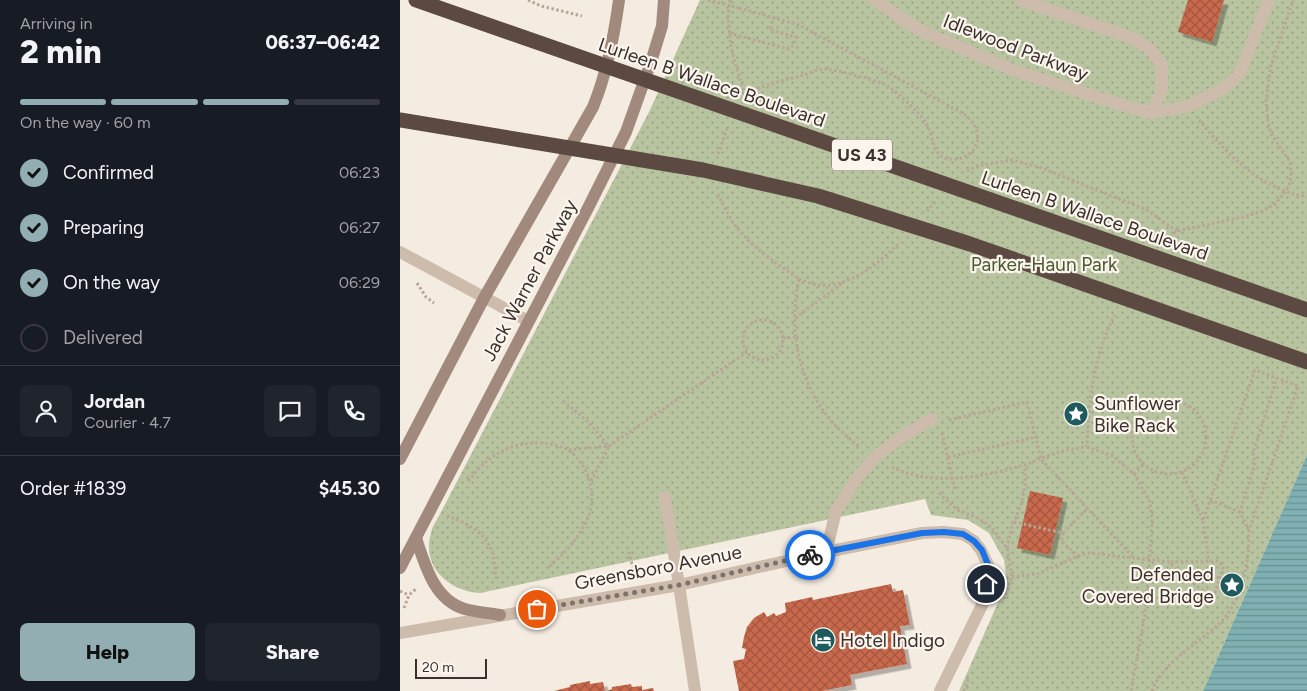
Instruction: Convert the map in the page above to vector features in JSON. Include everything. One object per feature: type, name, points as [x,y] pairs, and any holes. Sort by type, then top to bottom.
[{"type":"highway","name":"Lurleen B Wallace Boulevard","points":[[416,0],[1307,310]]},
{"type":"highway","points":[[400,120],[703,170],[818,196],[970,244],[1307,362]]},
{"type":"main road","name":"Jack Warner Parkway","points":[[400,459],[484,298],[593,108],[603,82],[612,45],[618,0]]},
{"type":"main road","name":"Jack Warner Parkway","points":[[400,568],[626,132],[662,26],[664,0]]},
{"type":"main road","points":[[416,538],[430,578],[449,601],[465,609],[500,615]]},
{"type":"street","name":"Idlewood Parkway","points":[[875,0],[919,30],[1013,70],[1152,113],[1188,106],[1221,90],[1239,74],[1269,0]]},
{"type":"street","points":[[1021,0],[1132,38],[1151,50],[1162,66],[1162,89],[1152,113]]},
{"type":"street","points":[[400,252],[528,321]]},
{"type":"street","points":[[826,552],[836,511],[858,476],[875,457],[904,435],[936,421]]},
{"type":"street","points":[[665,497],[694,691]]},
{"type":"street","name":"Greensboro Avenue","points":[[400,633],[679,585],[826,552],[922,533],[944,532],[963,534],[974,541],[982,550],[989,567],[983,603],[940,691]]},
{"type":"path","points":[[528,0],[541,6],[582,16]]},
{"type":"path","points":[[708,0],[798,25],[815,33],[970,119],[976,125],[977,141],[974,149],[961,158],[945,158],[933,147],[927,124],[886,85],[874,80],[825,69],[757,88],[745,94]]},
{"type":"path","points":[[729,33],[788,49],[794,45],[796,37],[770,30],[773,18]]},
{"type":"path","points":[[1188,106],[1215,138],[1250,172],[1285,192],[1307,197]]},
{"type":"path","points":[[416,280],[420,290],[434,302]]},
{"type":"path","points":[[795,318],[846,280]]},
{"type":"path","points":[[759,321],[772,322],[782,332],[783,338],[780,351],[770,359],[758,360],[747,352],[744,347],[744,333],[759,321]]},
{"type":"path","points":[[783,338],[796,337]]},
{"type":"path","points":[[464,486],[484,461],[510,447],[529,443],[552,444],[568,450],[609,446],[747,352]]},
{"type":"path","points":[[1203,521],[1255,370],[1298,386],[1248,531]]},
{"type":"path","points":[[1152,691],[1169,665],[1219,623],[1232,607],[1247,565],[1249,551],[1248,531],[1240,512],[1255,463],[1253,453],[1277,378]]},
{"type":"path","points":[[1164,400],[1177,400],[1188,404],[1197,412],[1203,422],[1206,434],[1205,446],[1200,457],[1192,466],[1182,472],[1162,473],[1144,464],[1136,455],[1132,444],[1132,431],[1136,420],[1143,410],[1153,403],[1164,400]]},
{"type":"path","points":[[563,402],[595,428],[609,446]]},
{"type":"path","points":[[936,421],[1027,402],[1041,459],[1134,558]]},
{"type":"path","points":[[942,431],[955,490]]},
{"type":"path","points":[[948,457],[1036,437]]},
{"type":"path","points":[[591,482],[609,446]]},
{"type":"path","points":[[1087,447],[1113,456],[1134,474],[1150,502],[1152,519],[1145,613],[1131,691]]},
{"type":"path","points":[[547,569],[576,540],[588,520],[592,499],[591,482],[582,465],[568,450]]},
{"type":"path","points":[[1134,474],[1144,464]]},
{"type":"path","points":[[1007,548],[1026,486],[1026,465]]},
{"type":"path","points":[[1182,472],[1203,521],[1209,562]]},
{"type":"path","points":[[1210,500],[1240,512]]},
{"type":"path","points":[[1078,556],[1061,541],[1063,533],[1088,508]]},
{"type":"path","points":[[446,516],[476,530],[485,539],[492,551],[496,579]]},
{"type":"path","points":[[1014,522],[1063,533]]},
{"type":"path","points":[[629,552],[635,577]]},
{"type":"path","points":[[1012,577],[1037,574],[1088,553],[1170,562],[1218,562],[1223,567],[1215,592],[1208,594],[1175,570],[1170,562]]},
{"type":"path","points":[[404,608],[410,595],[419,586]]},
{"type":"path","points":[[400,591],[410,595]]},
{"type":"green space","name":"Parker-Haun Park","points":[[700,0],[1307,0],[1307,455],[1203,691],[959,691],[1007,582],[1004,560],[989,533],[968,520],[931,515],[925,499],[480,593],[458,588],[440,575],[430,556],[429,545],[433,526],[650,110]]},
{"type":"water","points":[[1307,455],[1307,691],[1203,691]]},
{"type":"building","points":[[1188,0],[1224,0],[1212,42],[1178,32]]},
{"type":"building","points":[[1030,491],[1063,498],[1050,555],[1017,548]]},
{"type":"building","name":"Hotel Indigo","points":[[891,584],[893,592],[903,590],[910,625],[900,626],[907,664],[850,675],[852,685],[822,691],[739,691],[733,661],[744,659],[746,649],[742,648],[744,637],[747,627],[754,618],[764,612],[767,617],[774,613],[776,616],[786,612],[785,603],[812,597],[813,600]]},
{"type":"building","points":[[590,681],[590,684],[603,682],[605,691],[554,691],[570,687],[570,685]]},
{"type":"building","points":[[631,684],[632,687],[642,686],[642,690],[653,688],[654,691],[607,691],[612,689],[612,687]]},
{"type":"way so far","points":[[537,609],[679,585],[810,555]]},
{"type":"place","name":"Sunflower Bike Rack","points":[[1076,414]]},
{"type":"place","name":"Defended Covered Bridge","points":[[1232,585]]},
{"type":"place","name":"Hotel Indigo","points":[[823,640]]},
{"type":"route","points":[[810,555],[922,533],[944,532],[963,534],[974,541],[982,550],[989,567],[986,584]]}]
